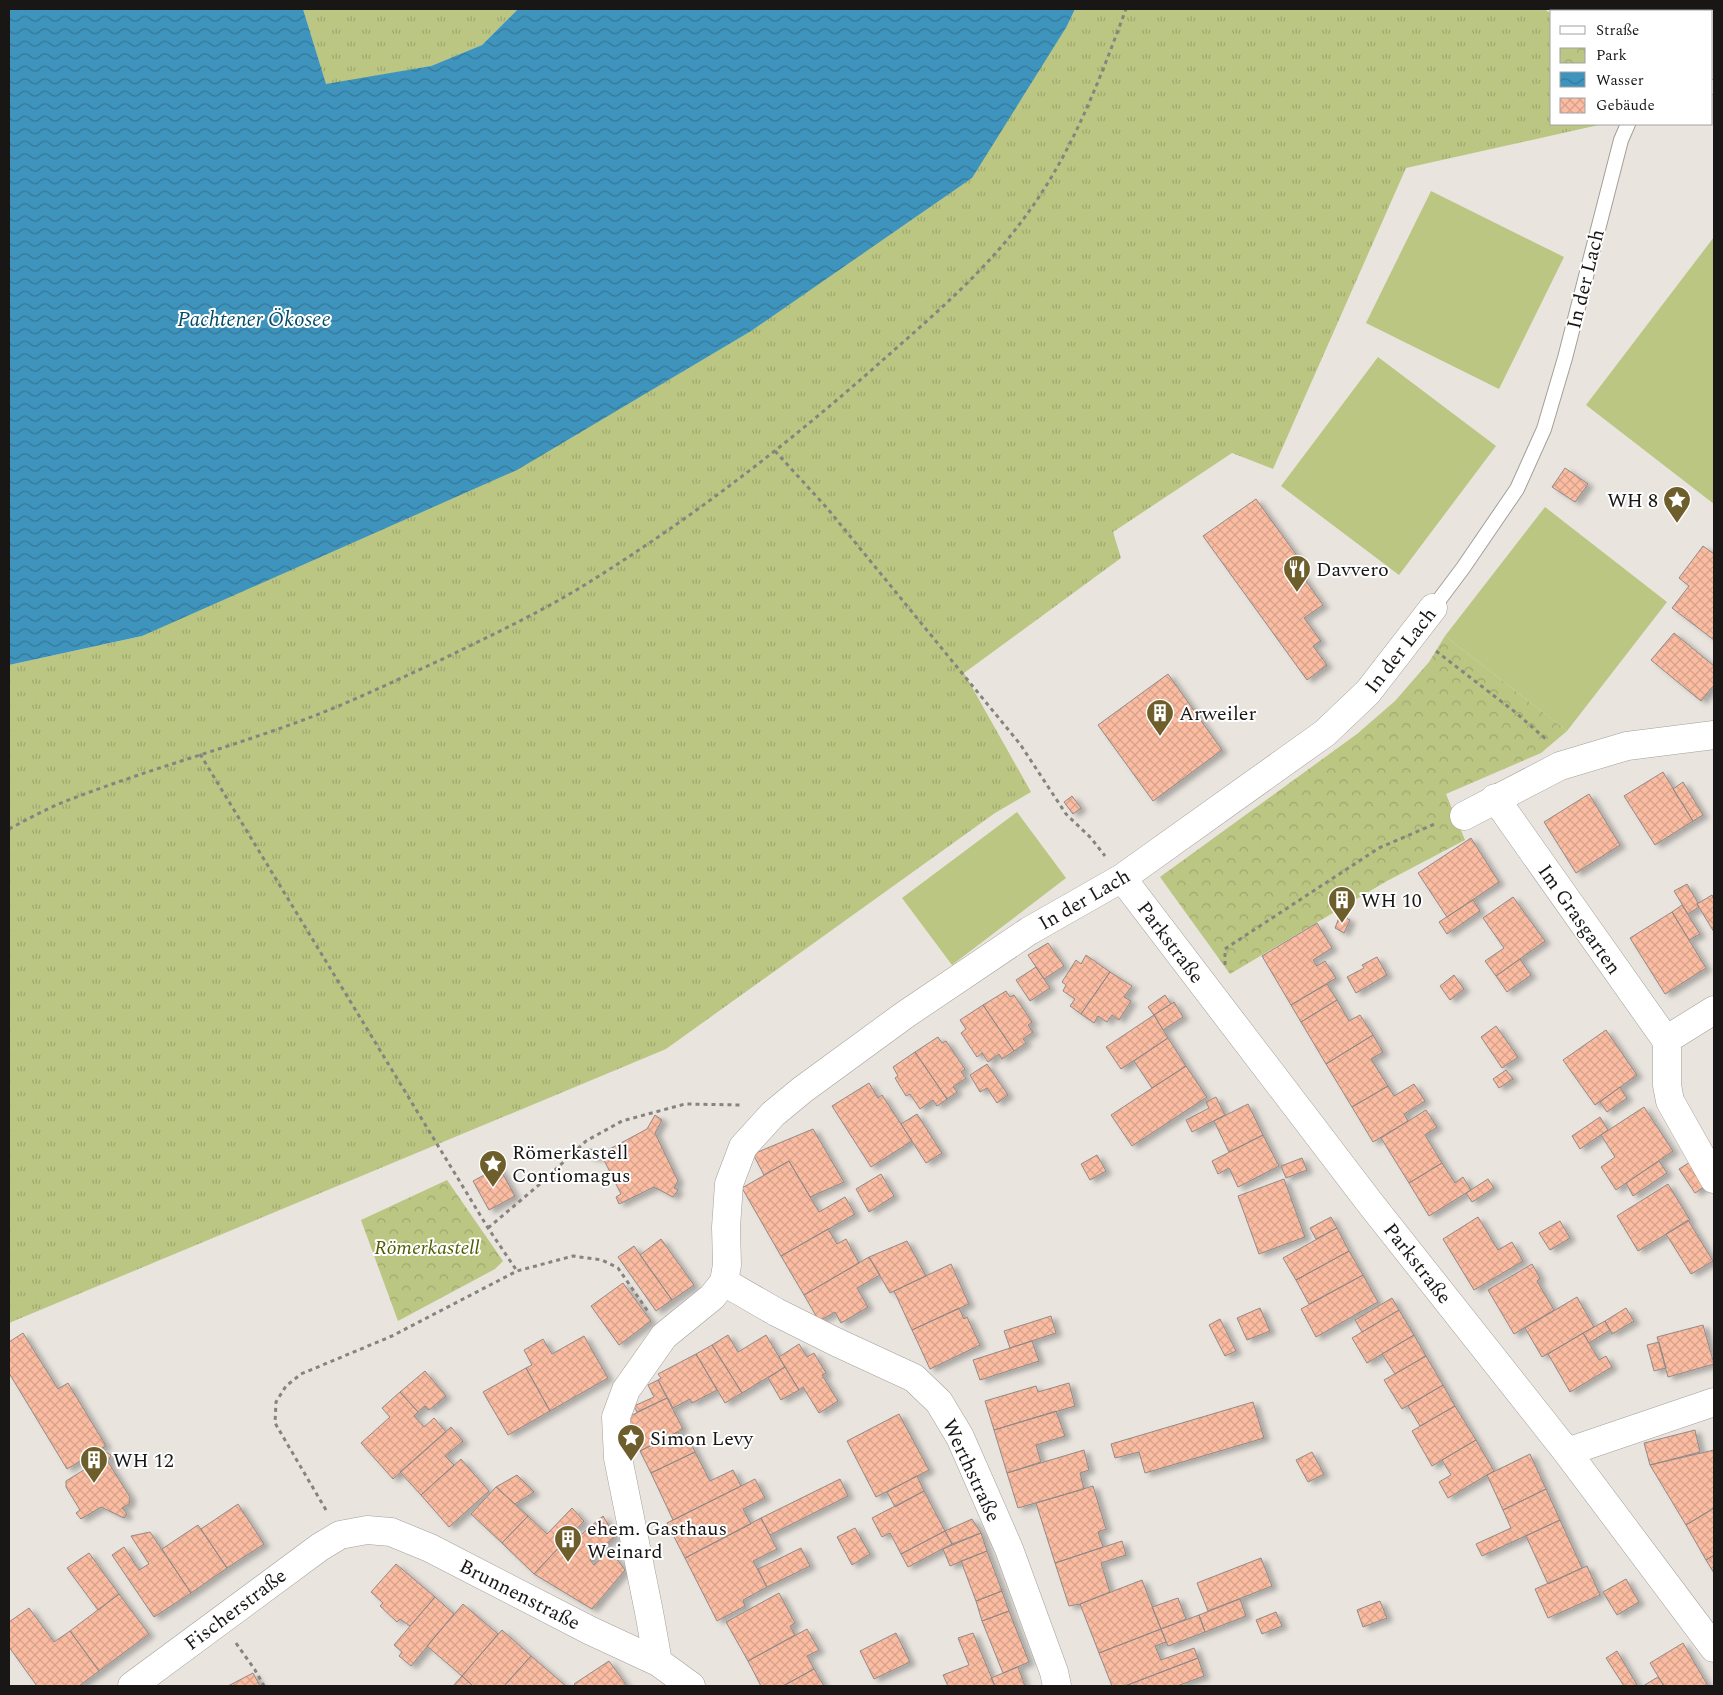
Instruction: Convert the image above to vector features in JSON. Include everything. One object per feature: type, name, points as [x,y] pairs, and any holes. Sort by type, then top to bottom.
[{"type":"street","name":"In der Lach","points":[[724,1282],[727,1265],[726,1227],[730,1184],[744,1147],[773,1114],[802,1090],[906,1014],[1030,931],[1122,878],[1325,733],[1368,692],[1433,608]]},
{"type":"street","points":[[1464,816],[1495,798],[1560,766],[1627,746],[1714,735]]},
{"type":"street","name":"Im Grasgarten","points":[[1495,798],[1666,1040]]},
{"type":"street","name":"Parkstraße","points":[[1122,878],[1370,1203],[1567,1452],[1714,1648]]},
{"type":"street","points":[[1714,1010],[1666,1040],[1667,1085],[1670,1101],[1714,1179]]},
{"type":"street","points":[[658,1662],[618,1458],[616,1418],[626,1390],[664,1336],[712,1297],[724,1282]]},
{"type":"street","name":"Werthstraße","points":[[724,1282],[776,1312],[914,1378],[939,1402],[960,1437],[1008,1548],[1054,1672],[1057,1686]]},
{"type":"street","points":[[1567,1452],[1714,1402]]},
{"type":"street","name":"Brunnenstraße","points":[[340,1535],[367,1530],[391,1532],[430,1548],[591,1631],[658,1662],[691,1686]]},
{"type":"street","name":"Fischerstraße","points":[[132,1686],[320,1547],[340,1535]]},
{"type":"lane","name":"In der Lach","points":[[1433,608],[1517,489],[1544,429],[1565,358],[1621,140],[1628,125]]},
{"type":"path","points":[[9,829],[70,799],[320,713],[408,675],[510,627],[590,582],[677,524],[775,450],[871,371],[943,307],[989,262],[1030,210],[1062,160],[1095,92],[1126,9]]},
{"type":"path","points":[[775,450],[827,508],[1020,744],[1066,814],[1091,838],[1122,878]]},
{"type":"path","points":[[1437,652],[1547,740],[1560,766]]},
{"type":"path","points":[[200,754],[488,1228],[518,1271]]},
{"type":"path","points":[[1203,985],[1225,966],[1225,949],[1379,848],[1434,824],[1464,816]]},
{"type":"path","points":[[488,1228],[540,1184],[586,1141],[622,1120],[685,1104],[741,1105],[773,1114]]},
{"type":"path","points":[[340,1535],[275,1423],[276,1402],[286,1386],[301,1374],[392,1336],[518,1271],[573,1256],[602,1260],[618,1268],[664,1336]]},
{"type":"path","points":[[220,1620],[264,1686]]},
{"type":"green space","points":[[303,9],[518,9],[482,45],[431,66],[326,85]]},
{"type":"green space","points":[[1075,9],[1544,9],[1550,13],[1550,125],[1599,125],[1406,168],[1273,469],[1232,453],[1113,532],[1121,558],[964,673],[1031,792],[995,813],[666,1049],[9,1323],[9,665],[142,636],[1067,26]]},
{"type":"green space","points":[[1431,191],[1564,257],[1499,389],[1366,323]]},
{"type":"green space","points":[[1714,237],[1714,504],[1586,405]]},
{"type":"green space","points":[[1378,357],[1496,446],[1399,575],[1281,486]]},
{"type":"green space","points":[[1545,507],[1667,602],[1567,731],[1445,636]]},
{"type":"green space","points":[[1445,636],[1567,731],[1541,753],[1446,794],[1465,840],[1387,881],[1230,974],[1160,877],[1357,734],[1395,701],[1429,662]]},
{"type":"green space","points":[[1017,812],[1066,878],[952,965],[902,898]]},
{"type":"green space","name":"Römerkastell","points":[[447,1180],[503,1261],[495,1269],[398,1321],[361,1220]]},
{"type":"water","name":"Pachtener Ökosee","points":[[9,9],[303,9],[326,84],[431,66],[482,45],[518,9],[1075,9],[1067,26],[972,178],[751,331],[517,470],[142,636],[9,665]]},
{"type":"building","points":[[1565,468],[1588,484],[1575,502],[1552,487]]},
{"type":"building","points":[[1256,499],[1298,557],[1292,561],[1323,605],[1304,618],[1321,641],[1313,646],[1327,665],[1307,680],[1203,536]]},
{"type":"building","points":[[1703,546],[1714,554],[1714,640],[1672,608],[1689,586],[1679,578]]},
{"type":"building","points":[[1674,633],[1714,666],[1714,685],[1701,701],[1651,660]]},
{"type":"building","name":"Arweiler","points":[[1168,674],[1222,750],[1153,801],[1098,725]]},
{"type":"building","points":[[1663,772],[1693,821],[1655,845],[1624,796]]},
{"type":"building","points":[[1683,782],[1703,815],[1693,821],[1673,789]]},
{"type":"building","points":[[1589,794],[1620,845],[1576,873],[1544,822]]},
{"type":"building","points":[[1072,796],[1081,808],[1073,814],[1064,802]]},
{"type":"building","points":[[1471,838],[1499,882],[1447,917],[1418,873]]},
{"type":"building","points":[[1687,884],[1699,907],[1688,914],[1674,891]]},
{"type":"building","points":[[1712,895],[1714,899],[1714,932],[1697,904]]},
{"type":"building","points":[[1513,897],[1545,941],[1496,976],[1485,961],[1504,948],[1483,918]]},
{"type":"building","points":[[1473,900],[1480,911],[1447,934],[1439,922]]},
{"type":"building","points":[[1682,905],[1700,934],[1689,940],[1672,912]]},
{"type":"building","points":[[1672,912],[1706,968],[1665,994],[1630,938]]},
{"type":"building","name":"WH 10","points":[[1340,915],[1350,920],[1344,933],[1335,928]]},
{"type":"building","points":[[1317,923],[1332,948],[1313,960],[1317,966],[1325,961],[1336,978],[1291,1005],[1262,956]]},
{"type":"building","points":[[1048,943],[1064,966],[1044,979],[1028,955]]},
{"type":"building","points":[[1086,955],[1110,972],[1081,1014],[1070,1006],[1075,999],[1063,991],[1066,985],[1062,982],[1076,960],[1081,964]]},
{"type":"building","points":[[1377,957],[1387,975],[1356,993],[1347,977],[1364,968],[1362,965]]},
{"type":"building","points":[[1520,959],[1531,975],[1507,992],[1496,976]]},
{"type":"building","points":[[1036,967],[1050,988],[1030,1001],[1016,980]]},
{"type":"building","points":[[1110,972],[1132,986],[1124,997],[1131,1001],[1119,1020],[1112,1015],[1107,1022],[1098,1016],[1094,1023],[1081,1014]]},
{"type":"building","points":[[1454,975],[1464,989],[1450,1000],[1440,986]]},
{"type":"building","points":[[1327,984],[1337,1000],[1301,1022],[1291,1005]]},
{"type":"building","points":[[1006,991],[1010,997],[1014,995],[1032,1022],[1028,1025],[1033,1032],[1023,1039],[1026,1043],[1014,1051],[983,1005]]},
{"type":"building","points":[[1165,995],[1171,1004],[1154,1015],[1148,1007]]},
{"type":"building","points":[[1337,1000],[1349,1021],[1360,1015],[1373,1035],[1326,1064],[1301,1022]]},
{"type":"building","points":[[1174,1002],[1183,1017],[1163,1030],[1154,1015]]},
{"type":"building","points":[[983,1005],[1014,1051],[1002,1059],[999,1054],[988,1062],[982,1053],[977,1057],[961,1033],[966,1029],[960,1020]]},
{"type":"building","points":[[1154,1015],[1168,1038],[1121,1069],[1106,1047]]},
{"type":"building","points":[[1496,1026],[1518,1057],[1502,1068],[1481,1037]]},
{"type":"building","points":[[1606,1030],[1637,1075],[1595,1105],[1563,1060]]},
{"type":"building","points":[[1373,1035],[1383,1052],[1371,1059],[1388,1086],[1352,1107],[1326,1064]]},
{"type":"building","points":[[938,1037],[942,1043],[946,1041],[965,1069],[961,1072],[966,1078],[953,1087],[957,1092],[947,1099],[915,1052]]},
{"type":"building","points":[[1168,1038],[1186,1066],[1152,1088],[1134,1061]]},
{"type":"building","points":[[915,1052],[947,1099],[937,1106],[933,1100],[920,1109],[910,1094],[906,1096],[895,1078],[898,1076],[893,1067]]},
{"type":"building","points":[[987,1064],[1008,1095],[997,1103],[987,1088],[980,1092],[970,1075]]},
{"type":"building","points":[[1186,1066],[1207,1097],[1132,1146],[1111,1115]]},
{"type":"building","points":[[1506,1070],[1513,1079],[1499,1088],[1493,1079]]},
{"type":"building","points":[[869,1083],[878,1098],[882,1095],[912,1141],[871,1167],[832,1106]]},
{"type":"building","points":[[1414,1084],[1425,1101],[1404,1114],[1408,1121],[1373,1142],[1352,1107],[1388,1086],[1394,1096]]},
{"type":"building","points":[[1620,1087],[1627,1098],[1607,1112],[1600,1102]]},
{"type":"building","points":[[1216,1097],[1225,1115],[1192,1132],[1186,1120],[1209,1108],[1206,1102]]},
{"type":"building","points":[[1248,1104],[1263,1135],[1229,1152],[1214,1121]]},
{"type":"building","points":[[1644,1107],[1673,1151],[1616,1190],[1601,1167],[1615,1157],[1601,1135]]},
{"type":"building","points":[[1426,1110],[1437,1127],[1425,1135],[1442,1163],[1409,1183],[1381,1138]]},
{"type":"building","points":[[917,1114],[942,1153],[926,1163],[901,1124]]},
{"type":"building","points":[[655,1115],[662,1120],[655,1133],[678,1181],[674,1188],[678,1190],[673,1197],[654,1187],[619,1204],[616,1197],[621,1194],[603,1158],[588,1157],[589,1149],[606,1151],[647,1129]]},
{"type":"building","points":[[1600,1117],[1608,1130],[1580,1149],[1572,1136]]},
{"type":"building","points":[[813,1129],[844,1182],[810,1197],[789,1161],[764,1175],[753,1154]]},
{"type":"building","points":[[1263,1135],[1279,1166],[1238,1187],[1229,1168],[1218,1174],[1212,1161]]},
{"type":"building","points":[[1097,1155],[1106,1171],[1090,1180],[1081,1164]]},
{"type":"building","points":[[1302,1158],[1307,1170],[1286,1178],[1281,1166]]},
{"type":"building","points":[[789,1161],[819,1212],[845,1197],[855,1214],[781,1256],[742,1188]]},
{"type":"building","points":[[1659,1161],[1667,1173],[1633,1196],[1626,1183]]},
{"type":"building","points":[[1690,1162],[1706,1186],[1695,1193],[1679,1169]]},
{"type":"building","points":[[1442,1163],[1455,1183],[1463,1177],[1471,1190],[1429,1216],[1409,1183]]},
{"type":"building","points":[[499,1167],[515,1196],[489,1210],[473,1181]]},
{"type":"building","points":[[881,1174],[894,1196],[869,1212],[856,1189]]},
{"type":"building","points":[[1284,1179],[1305,1237],[1259,1254],[1238,1196]]},
{"type":"building","points":[[1488,1179],[1494,1188],[1472,1202],[1466,1193]]},
{"type":"building","points":[[1668,1184],[1690,1220],[1638,1251],[1617,1216]]},
{"type":"building","points":[[1331,1217],[1337,1228],[1316,1239],[1310,1228]]},
{"type":"building","points":[[1478,1217],[1498,1250],[1512,1242],[1523,1261],[1474,1290],[1443,1239]]},
{"type":"building","points":[[1688,1220],[1713,1261],[1691,1274],[1666,1234]]},
{"type":"building","points":[[1560,1221],[1570,1238],[1550,1250],[1539,1233]]},
{"type":"building","points":[[1337,1228],[1349,1251],[1296,1280],[1283,1258]]},
{"type":"building","points":[[828,1229],[837,1244],[846,1239],[859,1263],[804,1295],[781,1256]]},
{"type":"building","points":[[661,1239],[694,1285],[672,1300],[640,1255]]},
{"type":"building","points":[[907,1241],[926,1276],[890,1293],[869,1257]]},
{"type":"building","points":[[634,1246],[672,1300],[656,1311],[618,1257]]},
{"type":"building","points":[[1349,1251],[1363,1275],[1309,1304],[1296,1280]]},
{"type":"building","points":[[869,1257],[880,1275],[857,1288],[868,1307],[841,1323],[835,1312],[819,1321],[804,1295]]},
{"type":"building","points":[[951,1264],[969,1304],[912,1330],[894,1291]]},
{"type":"building","points":[[1532,1264],[1540,1278],[1537,1281],[1554,1310],[1514,1334],[1488,1290]]},
{"type":"building","points":[[1363,1275],[1378,1302],[1316,1337],[1301,1309]]},
{"type":"building","points":[[623,1283],[651,1321],[619,1345],[591,1306]]},
{"type":"building","points":[[1577,1297],[1594,1327],[1542,1357],[1525,1328]]},
{"type":"building","points":[[1392,1298],[1399,1310],[1362,1332],[1355,1320]]},
{"type":"building","points":[[959,1308],[964,1319],[967,1317],[980,1345],[930,1369],[912,1330]]},
{"type":"building","points":[[1260,1308],[1270,1331],[1247,1340],[1237,1318]]},
{"type":"building","points":[[1626,1308],[1634,1321],[1612,1334],[1605,1321]]},
{"type":"building","points":[[1399,1310],[1414,1335],[1367,1363],[1352,1338]]},
{"type":"building","points":[[1051,1316],[1056,1333],[1010,1348],[1004,1331]]},
{"type":"building","points":[[1220,1319],[1236,1351],[1225,1356],[1209,1325]]},
{"type":"building","points":[[1605,1321],[1610,1330],[1589,1343],[1583,1333]]},
{"type":"building","points":[[1703,1325],[1714,1364],[1668,1377],[1657,1337]]},
{"type":"building","points":[[23,1333],[58,1389],[68,1383],[106,1446],[67,1469],[9,1373],[9,1342]]},
{"type":"building","points":[[1583,1333],[1599,1360],[1606,1356],[1612,1367],[1570,1392],[1548,1354]]},
{"type":"building","points":[[728,1335],[738,1352],[766,1335],[785,1367],[742,1393],[712,1345]]},
{"type":"building","points":[[1414,1335],[1426,1356],[1395,1374],[1382,1354]]},
{"type":"building","points":[[584,1336],[608,1378],[550,1411],[526,1368],[532,1365],[524,1350],[543,1339],[552,1354]]},
{"type":"building","points":[[1032,1341],[1039,1361],[980,1380],[973,1360]]},
{"type":"building","points":[[1659,1342],[1666,1368],[1654,1371],[1647,1345]]},
{"type":"building","points":[[799,1344],[807,1357],[814,1353],[826,1373],[822,1375],[838,1401],[819,1413],[803,1387],[799,1390],[779,1357]]},
{"type":"building","points":[[712,1345],[742,1393],[725,1403],[696,1354]]},
{"type":"building","points":[[696,1354],[717,1390],[692,1403],[690,1399],[673,1408],[658,1380],[661,1378],[658,1374]]},
{"type":"building","points":[[1426,1356],[1443,1385],[1402,1409],[1384,1380]]},
{"type":"building","points":[[785,1367],[799,1390],[781,1400],[768,1378]]},
{"type":"building","points":[[526,1368],[550,1411],[508,1435],[483,1392]]},
{"type":"building","points":[[425,1371],[446,1396],[429,1410],[425,1406],[418,1412],[400,1392]]},
{"type":"building","points":[[658,1380],[667,1398],[637,1412],[634,1406],[654,1397],[648,1385]]},
{"type":"building","points":[[1069,1383],[1075,1406],[994,1430],[985,1401],[1036,1386],[1038,1392]]},
{"type":"building","points":[[1443,1385],[1455,1406],[1420,1426],[1408,1406]]},
{"type":"building","points":[[400,1392],[418,1412],[414,1416],[424,1427],[434,1418],[446,1432],[393,1479],[361,1443],[390,1417],[382,1408]]},
{"type":"building","points":[[667,1398],[683,1429],[640,1451],[624,1419]]},
{"type":"building","points":[[1253,1402],[1264,1438],[1145,1473],[1139,1452],[1115,1458],[1111,1444]]},
{"type":"building","points":[[1455,1406],[1476,1440],[1432,1466],[1412,1431]]},
{"type":"building","points":[[1056,1411],[1065,1436],[1036,1445],[1041,1462],[1007,1473],[994,1430]]},
{"type":"building","points":[[899,1414],[929,1470],[876,1497],[847,1441]]},
{"type":"building","points":[[451,1427],[463,1441],[445,1456],[454,1465],[421,1495],[400,1472]]},
{"type":"building","points":[[1695,1430],[1700,1452],[1650,1465],[1644,1443]]},
{"type":"building","points":[[678,1432],[685,1446],[691,1443],[695,1452],[651,1473],[640,1451]]},
{"type":"building","points":[[1476,1440],[1494,1471],[1448,1498],[1439,1482],[1451,1475],[1442,1460]]},
{"type":"building","points":[[1084,1450],[1089,1470],[1080,1473],[1084,1489],[1018,1508],[1007,1473]]},
{"type":"building","points":[[1714,1450],[1714,1508],[1686,1525],[1650,1465]]},
{"type":"building","name":"WH 12","points":[[104,1451],[111,1455],[108,1462],[130,1497],[129,1504],[122,1508],[127,1514],[124,1518],[101,1507],[81,1519],[76,1513],[80,1510],[66,1487],[66,1481],[100,1460]]},
{"type":"building","points":[[695,1452],[710,1481],[733,1470],[741,1486],[673,1520],[651,1473]]},
{"type":"building","points":[[1312,1452],[1324,1474],[1308,1482],[1296,1460]]},
{"type":"building","points":[[1530,1454],[1546,1489],[1503,1510],[1487,1475]]},
{"type":"building","points":[[461,1459],[489,1491],[449,1527],[421,1495]]},
{"type":"building","points":[[517,1475],[534,1492],[515,1504],[496,1487]]},
{"type":"building","points":[[917,1476],[924,1491],[895,1507],[887,1492]]},
{"type":"building","points":[[755,1479],[765,1498],[743,1509],[751,1524],[685,1558],[667,1523]]},
{"type":"building","points":[[840,1479],[848,1496],[770,1535],[761,1518]]},
{"type":"building","points":[[1093,1486],[1106,1529],[1098,1532],[1103,1547],[1055,1563],[1036,1503]]},
{"type":"building","points":[[496,1487],[528,1516],[502,1543],[471,1514]]},
{"type":"building","points":[[1546,1489],[1560,1520],[1482,1556],[1476,1544],[1511,1528],[1503,1510]]},
{"type":"building","points":[[924,1491],[945,1531],[901,1554],[890,1533],[882,1537],[872,1518]]},
{"type":"building","points":[[238,1504],[264,1544],[227,1568],[201,1529]]},
{"type":"building","points":[[572,1508],[584,1521],[534,1574],[502,1543],[528,1516],[547,1534]]},
{"type":"building","points":[[1714,1508],[1714,1555],[1706,1560],[1686,1525]]},
{"type":"building","name":"ehem. Gasthaus Weinard","points":[[603,1516],[615,1536],[590,1560],[594,1565],[610,1550],[625,1570],[592,1609],[534,1574],[566,1540],[570,1544]]},
{"type":"building","points":[[761,1518],[777,1549],[753,1561],[767,1587],[743,1600],[745,1606],[717,1621],[685,1558]]},
{"type":"building","points":[[972,1519],[981,1533],[952,1544],[945,1531]]},
{"type":"building","points":[[1560,1520],[1582,1568],[1548,1584],[1526,1536]]},
{"type":"building","points":[[198,1525],[227,1568],[191,1593],[162,1549]]},
{"type":"building","points":[[855,1528],[870,1554],[852,1565],[837,1537]]},
{"type":"building","points":[[945,1531],[952,1544],[908,1567],[901,1554]]},
{"type":"building","points":[[150,1532],[191,1593],[154,1617],[112,1555],[124,1547],[139,1570],[149,1564],[131,1536]]},
{"type":"building","points":[[981,1533],[987,1551],[950,1566],[943,1549]]},
{"type":"building","points":[[1122,1541],[1126,1555],[1101,1563],[1110,1592],[1080,1604],[1069,1606],[1055,1563]]},
{"type":"building","points":[[801,1548],[810,1566],[767,1587],[758,1569]]},
{"type":"building","points":[[987,1551],[1002,1591],[976,1601],[961,1561]]},
{"type":"building","points":[[89,1553],[119,1594],[98,1610],[67,1568]]},
{"type":"building","points":[[1714,1555],[1714,1573],[1706,1560]]},
{"type":"building","points":[[1261,1558],[1272,1586],[1208,1611],[1197,1583]]},
{"type":"building","points":[[396,1564],[435,1597],[410,1626],[400,1619],[397,1622],[380,1606],[383,1603],[371,1592]]},
{"type":"building","points":[[1587,1566],[1600,1595],[1548,1618],[1535,1589]]},
{"type":"building","points":[[1626,1579],[1639,1602],[1617,1615],[1603,1592]]},
{"type":"building","points":[[1142,1580],[1161,1629],[1099,1653],[1080,1604]]},
{"type":"building","points":[[1002,1591],[1009,1611],[982,1621],[976,1601]]},
{"type":"building","points":[[779,1593],[795,1623],[790,1626],[795,1635],[748,1661],[726,1622]]},
{"type":"building","points":[[119,1594],[149,1634],[99,1671],[70,1631]]},
{"type":"building","points":[[435,1597],[454,1614],[411,1666],[399,1656],[402,1652],[394,1645]]},
{"type":"building","points":[[1178,1598],[1186,1619],[1161,1629],[1152,1607]]},
{"type":"building","points":[[1240,1599],[1246,1616],[1205,1632],[1199,1615]]},
{"type":"building","points":[[1380,1601],[1387,1618],[1363,1627],[1357,1610]]},
{"type":"building","points":[[463,1604],[498,1634],[462,1676],[427,1646]]},
{"type":"building","points":[[29,1608],[54,1642],[70,1631],[99,1671],[79,1686],[37,1686],[9,1647],[9,1622]]},
{"type":"building","points":[[1009,1611],[1029,1662],[1003,1673],[982,1621]]},
{"type":"building","points":[[1276,1612],[1282,1626],[1262,1634],[1256,1620]]},
{"type":"building","points":[[1199,1615],[1205,1632],[1168,1646],[1161,1629]]},
{"type":"building","points":[[807,1629],[819,1650],[807,1656],[814,1669],[783,1686],[761,1686],[748,1661]]},
{"type":"building","points":[[1161,1629],[1166,1642],[1155,1646],[1161,1660],[1194,1648],[1198,1658],[1125,1686],[1112,1686],[1099,1653]]},
{"type":"building","points":[[502,1630],[531,1656],[504,1686],[473,1686],[462,1676]]},
{"type":"building","points":[[896,1633],[910,1662],[874,1679],[860,1651]]},
{"type":"building","points":[[973,1633],[995,1686],[948,1686],[943,1675],[969,1665],[958,1638]]},
{"type":"building","points":[[1683,1643],[1708,1686],[1664,1686],[1650,1663]]},
{"type":"building","points":[[1617,1651],[1637,1685],[1624,1686],[1606,1658]]},
{"type":"building","points":[[531,1656],[566,1686],[504,1686]]},
{"type":"building","points":[[1198,1658],[1204,1676],[1177,1686],[1125,1686]]},
{"type":"building","points":[[609,1661],[627,1686],[576,1686],[574,1684]]},
{"type":"building","points":[[1018,1667],[1025,1686],[995,1686],[991,1678]]},
{"type":"building","points":[[814,1669],[824,1686],[783,1686]]},
{"type":"building","points":[[253,1673],[260,1686],[228,1686]]},
{"type":"building","points":[[462,1676],[473,1686],[453,1686]]},
{"type":"building","points":[[1658,1677],[1664,1686],[1643,1686]]},
{"type":"place","name":"WH 8","points":[[1677,524]]},
{"type":"place","name":"Davvero","points":[[1297,593]]},
{"type":"place","name":"Arweiler","points":[[1160,737]]},
{"type":"place","name":"WH 10","points":[[1342,924]]},
{"type":"place","name":"Römerkastell Contiomagus","points":[[493,1188]]},
{"type":"place","name":"Simon Levy","points":[[631,1462]]},
{"type":"place","name":"WH 12","points":[[94,1484]]},
{"type":"place","name":"ehem. Gasthaus Weinard","points":[[568,1563]]}]
